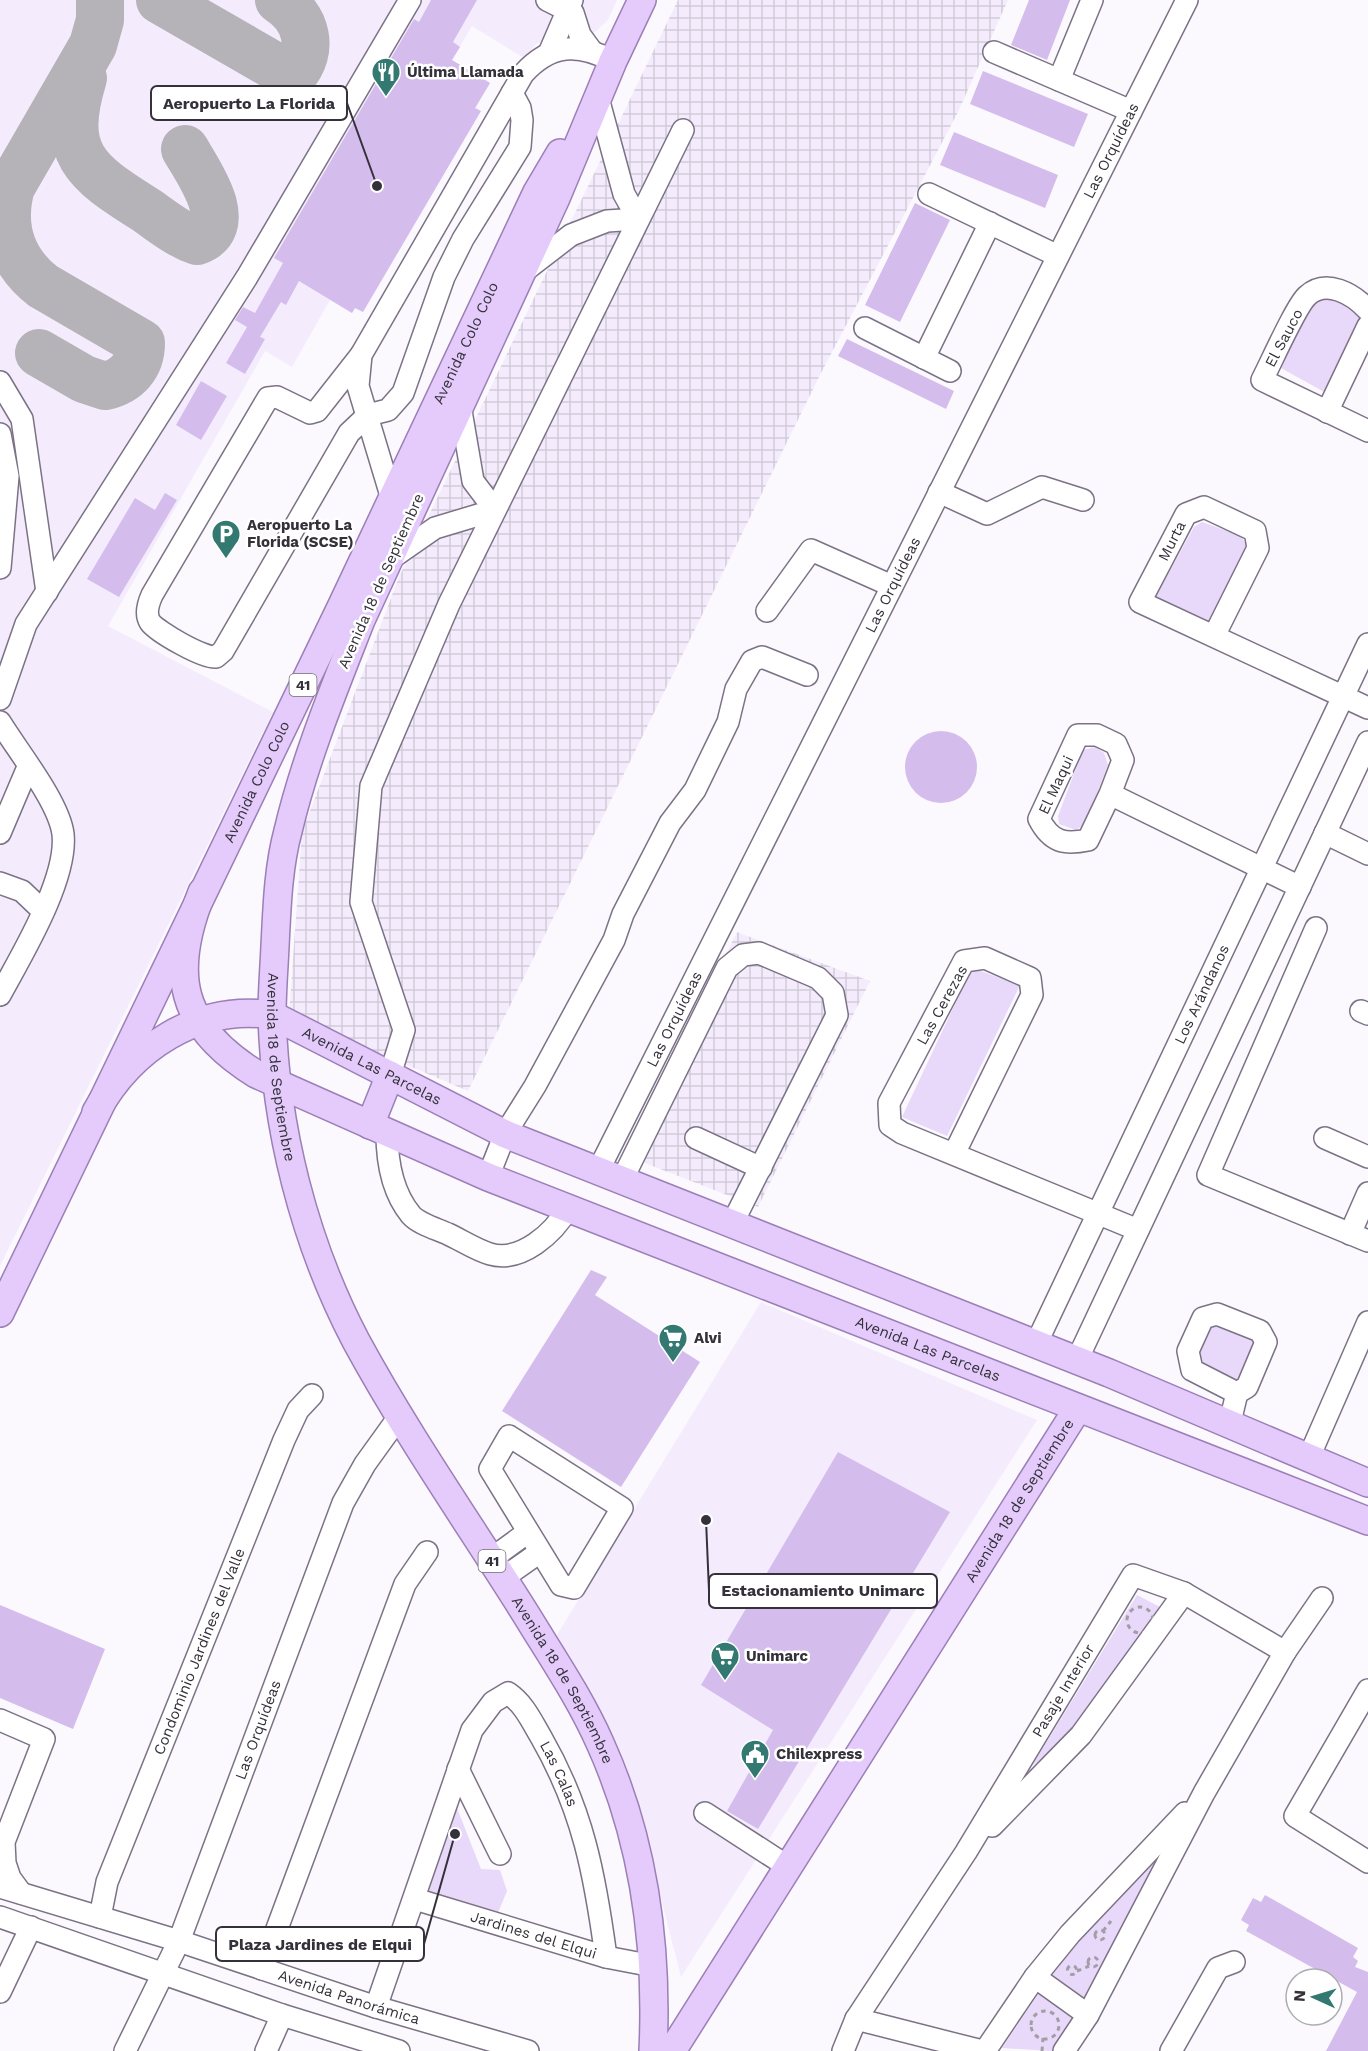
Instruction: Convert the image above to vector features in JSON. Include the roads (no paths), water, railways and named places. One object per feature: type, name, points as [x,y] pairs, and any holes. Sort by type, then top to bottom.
[{"type":"main road","name":"41","points":[[602,56],[642,0]]},
{"type":"main road","name":"Avenida 18 de Septiembre","points":[[602,56],[598,98],[522,272],[361,620],[337,683],[288,831],[276,922],[272,1015],[284,1127],[304,1214],[331,1287],[355,1338],[566,1678],[599,1740],[614,1776],[637,1850],[649,1917],[653,1966],[652,2051]]},
{"type":"main road","name":"Avenida Colo Colo","points":[[0,1313],[392,499],[602,56]]},
{"type":"main road","name":"Avenida Las Parcelas","points":[[202,892],[190,928],[184,973],[187,995],[198,1022],[223,1052],[255,1074],[489,1177],[1368,1521]]},
{"type":"main road","name":"Avenida Las Parcelas","points":[[96,1112],[106,1094],[132,1062],[158,1041],[198,1022],[239,1013],[272,1015],[505,1134],[1077,1360],[1230,1422],[1368,1483]]},
{"type":"main road","points":[[379,1129],[390,1075]]},
{"type":"main road","points":[[284,1127],[298,1111],[324,1105]]},
{"type":"main road","points":[[1077,1360],[1078,1408]]},
{"type":"main road","name":"Avenida 18 de Septiembre","points":[[672,2051],[1078,1408]]},
{"type":"street","points":[[3,691],[26,624],[247,277],[410,0]]},
{"type":"street","points":[[548,0],[570,5]]},
{"type":"street","points":[[1059,80],[1092,0]]},
{"type":"street","name":"Las Orquídeas","points":[[610,1175],[892,586],[1187,0]]},
{"type":"street","points":[[512,93],[520,108],[522,120],[520,147],[463,239],[444,277],[403,393],[388,410],[368,416],[349,433],[337,450],[222,651],[216,657],[204,656],[154,626],[147,614],[152,596],[268,398],[277,397],[310,413],[317,411],[362,355],[512,93],[532,64],[550,51],[570,5]]},
{"type":"street","points":[[570,5],[580,35],[602,56]]},
{"type":"street","points":[[550,51],[602,56]]},
{"type":"street","points":[[994,52],[1131,111]]},
{"type":"street","points":[[598,98],[624,194],[638,219]]},
{"type":"street","points":[[390,1075],[404,1030],[361,902],[372,786],[449,604],[683,130]]},
{"type":"street","points":[[929,194],[1058,256]]},
{"type":"street","points":[[522,272],[571,235],[607,221],[638,219]]},
{"type":"street","points":[[924,358],[990,223]]},
{"type":"street","name":"El Sauco","points":[[1368,310],[1361,303],[1332,287],[1321,287],[1306,297],[1262,380],[1368,431]]},
{"type":"street","points":[[1327,412],[1368,326]]},
{"type":"street","points":[[865,328],[950,371]]},
{"type":"street","points":[[362,355],[358,386],[392,499]]},
{"type":"street","points":[[0,382],[22,419],[47,592]]},
{"type":"street","points":[[460,405],[473,482],[495,510]]},
{"type":"street","points":[[0,434],[8,476],[0,568]]},
{"type":"street","points":[[939,492],[987,514],[1042,487],[1083,500]]},
{"type":"street","name":"Murta","points":[[1214,636],[1258,548],[1255,531],[1204,507],[1186,514],[1140,602],[1342,698],[1368,708]]},
{"type":"street","points":[[389,560],[435,528],[495,510]]},
{"type":"street","points":[[767,611],[811,550],[892,586]]},
{"type":"street","name":"Los Arándanos","points":[[1036,1344],[1368,644]]},
{"type":"street","points":[[0,653],[3,691]]},
{"type":"street","points":[[489,1177],[505,1134],[535,1086],[614,940],[623,914],[670,824],[695,790],[728,722],[736,689],[752,661],[762,657],[807,675]]},
{"type":"street","points":[[0,722],[51,802],[63,834],[58,870],[43,911],[0,995]]},
{"type":"street","name":"El Maqui","points":[[1078,735],[1097,735],[1116,744],[1123,760],[1110,794],[1088,840],[1068,844],[1046,834],[1039,819],[1078,735]]},
{"type":"street","points":[[1077,1360],[1368,742]]},
{"type":"street","points":[[0,833],[28,767]]},
{"type":"street","points":[[1110,794],[1300,886]]},
{"type":"street","points":[[1325,833],[1368,854]]},
{"type":"street","points":[[0,883],[22,891],[43,911]]},
{"type":"street","points":[[1316,928],[1208,1175],[1359,1238],[1368,1193]]},
{"type":"street","points":[[610,1175],[727,968],[737,958],[759,953],[818,978],[829,987],[837,1007],[832,1029],[732,1224]]},
{"type":"street","name":"Las Cerezas","points":[[954,1154],[1032,995],[1030,978],[985,958],[964,961],[889,1103],[890,1125],[902,1133],[1138,1230]]},
{"type":"street","points":[[379,1129],[396,1192],[413,1217],[490,1254],[522,1251],[545,1237],[560,1223],[568,1208]]},
{"type":"street","points":[[696,1138],[761,1168]]},
{"type":"street","points":[[1325,1138],[1368,1156]]},
{"type":"street","points":[[1309,1457],[1368,1322]]},
{"type":"street","points":[[1230,1422],[1237,1393]]},
{"type":"street","name":"Condominio Jardines del Valle","points":[[100,1917],[107,1882],[284,1440],[298,1410],[312,1395]]},
{"type":"street","name":"Las Orquídeas","points":[[125,2051],[179,1941],[343,1503],[365,1464],[401,1414]]},
{"type":"street","points":[[509,1436],[622,1508],[574,1588],[561,1585],[540,1552],[490,1469],[509,1436]]},
{"type":"street","points":[[497,1568],[528,1532]]},
{"type":"street","points":[[262,1969],[405,1584],[427,1552]]},
{"type":"street","points":[[497,1568],[540,1552]]},
{"type":"street","name":"Pasaje Interior","points":[[843,2051],[856,2019],[966,1852],[1133,1575],[1184,1593],[1285,1652]]},
{"type":"street","name":"Pasaje Interior","points":[[966,1852],[1081,1735],[1184,1593]]},
{"type":"street","points":[[1064,2051],[1088,2015],[1204,1793],[1285,1652],[1322,1598]]},
{"type":"street","points":[[1368,1690],[1295,1816],[1368,1862]]},
{"type":"street","name":"Las Calas","points":[[376,2007],[472,1730],[493,1702],[508,1693],[521,1702],[561,1771],[582,1826],[597,1893],[606,1957]]},
{"type":"street","points":[[0,1720],[44,1738],[1,1843],[4,1863],[10,1878],[21,1893]]},
{"type":"street","points":[[458,1769],[500,1854]]},
{"type":"street","points":[[856,2019],[983,2051],[1035,1977],[1070,1934],[1204,1793]]},
{"type":"street","points":[[705,1813],[787,1866]]},
{"type":"street","name":"Avenida Panorámica","points":[[0,1887],[179,1941],[376,2007],[528,2051]]},
{"type":"street","name":"Jardines del Elqui","points":[[415,1899],[606,1957],[653,1966]]},
{"type":"street","points":[[0,1917],[282,2015],[393,2050]]},
{"type":"street","points":[[0,1992],[32,1927]]},
{"type":"street","points":[[1171,2051],[1218,1968],[1234,1962]]},
{"type":"street","points":[[1035,1977],[1088,2015]]},
{"type":"street","points":[[266,2051],[282,2015]]},
{"type":"place","name":"Última Llamada","points":[[386,98]]},
{"type":"place","name":"Aeropuerto La Florida","points":[[377,186]]},
{"type":"place","name":"Aeropuerto La Florida (SCSE)","points":[[226,560]]},
{"type":"place","name":"Alvi","points":[[673,1364]]},
{"type":"place","name":"Estacionamiento Unimarc","points":[[706,1520]]},
{"type":"place","name":"Unimarc","points":[[725,1682]]},
{"type":"place","name":"Chilexpress","points":[[755,1780]]},
{"type":"place","name":"Plaza Jardines de Elqui","points":[[455,1834]]}]
